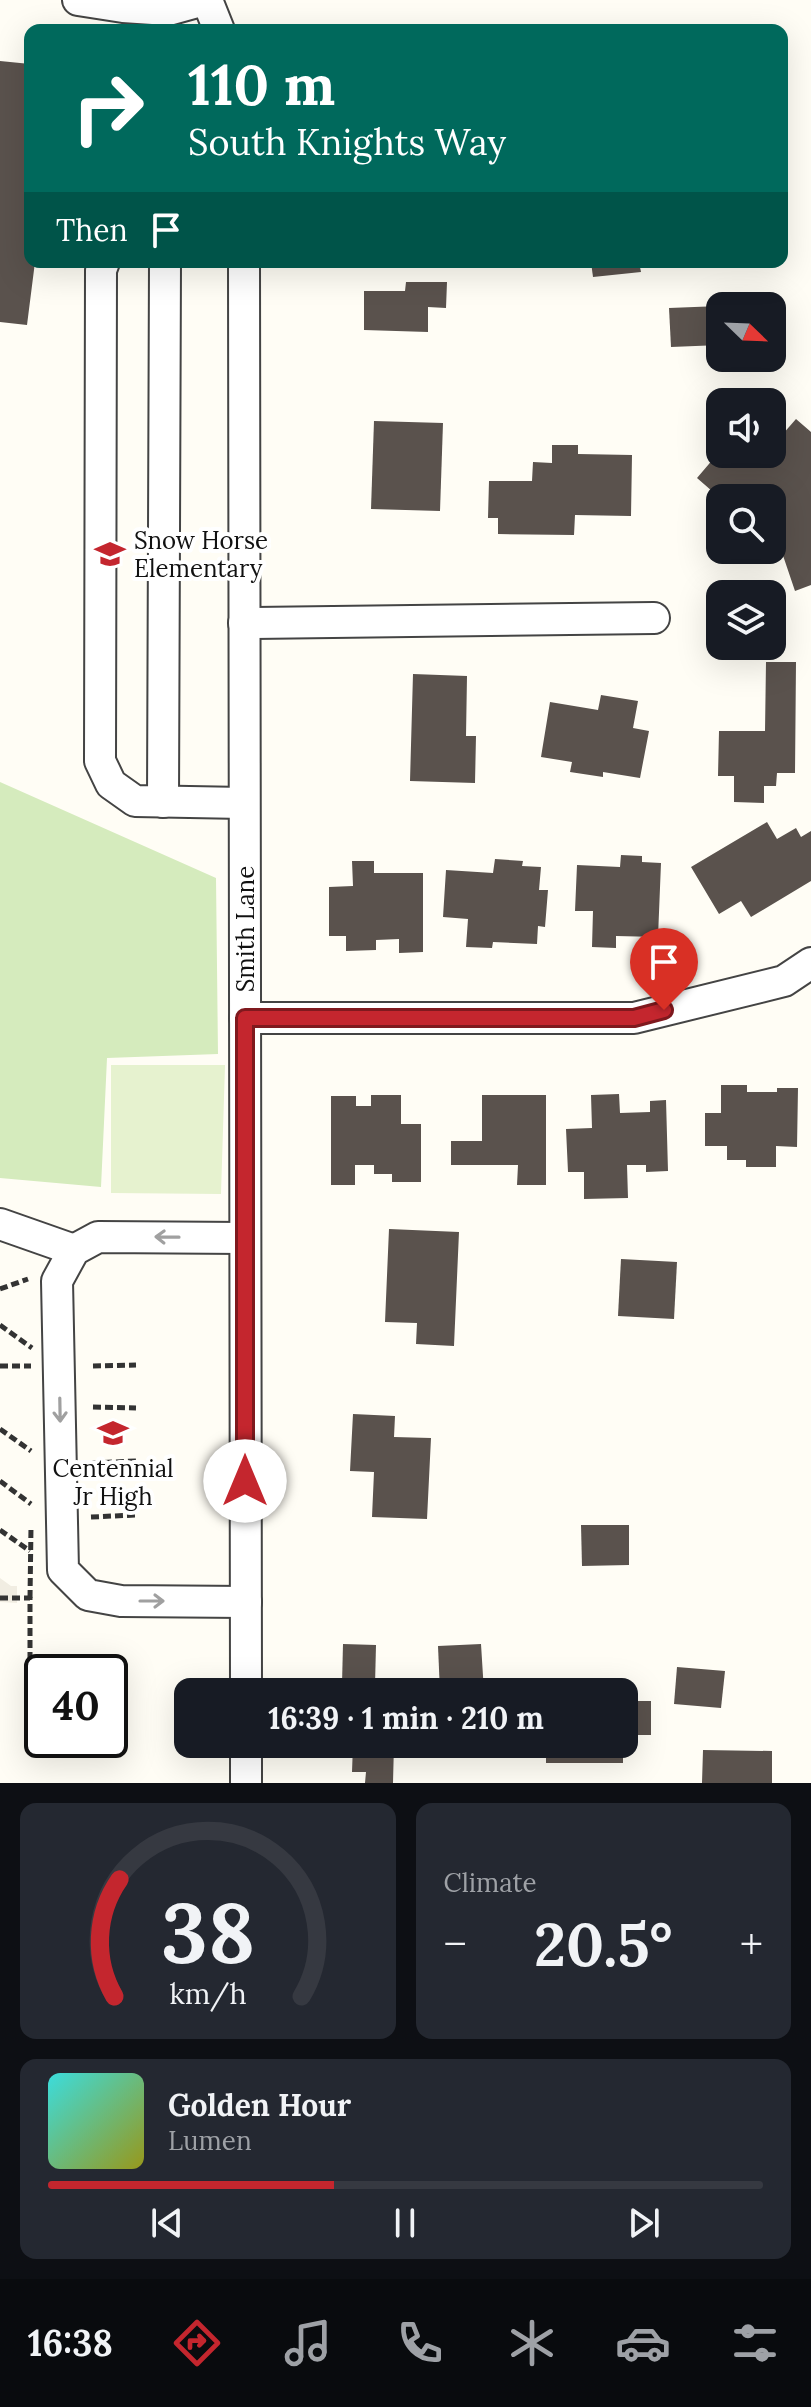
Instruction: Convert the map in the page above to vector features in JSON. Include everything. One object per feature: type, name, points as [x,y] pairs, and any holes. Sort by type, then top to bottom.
[{"type":"street","points":[[78,0],[168,10],[206,0],[216,24]]},
{"type":"street","points":[[102,268],[100,761],[111,784],[135,801],[244,803]]},
{"type":"street","points":[[163,802],[165,268]]},
{"type":"street","name":"Smith Lane","points":[[244,268],[246,1678]]},
{"type":"street","points":[[244,623],[654,618]]},
{"type":"street","points":[[245,1018],[634,1018],[784,981],[811,963]]},
{"type":"street","points":[[0,1224],[74,1250]]},
{"type":"street","points":[[245,1238],[98,1237],[74,1250],[57,1281],[63,1570],[88,1595],[110,1599],[246,1602]]},
{"type":"street","points":[[246,1758],[246,1783]]},
{"type":"path","points":[[0,1289],[33,1277]]},
{"type":"path","points":[[0,1325],[32,1348]]},
{"type":"path","points":[[93,1366],[136,1365]]},
{"type":"path","points":[[0,1366],[32,1366]]},
{"type":"path","points":[[93,1407],[136,1408]]},
{"type":"path","points":[[0,1429],[31,1451]]},
{"type":"path","points":[[92,1463],[136,1461]]},
{"type":"path","points":[[0,1481],[31,1504]]},
{"type":"path","points":[[91,1517],[136,1515]]},
{"type":"path","points":[[0,1530],[30,1552]]},
{"type":"path","points":[[0,1598],[30,1598],[30,1654]]},
{"type":"green space","points":[[0,782],[216,878],[218,1054],[107,1058],[101,1187],[0,1178]]},
{"type":"green space","points":[[111,1065],[225,1065],[221,1194],[111,1193]]},
{"type":"shaded area","points":[[0,1578],[11,1586],[17,1586],[17,1603],[0,1602]]},
{"type":"building","points":[[0,61],[24,63],[24,268],[34,268],[27,325],[0,322]]},
{"type":"building","points":[[592,268],[640,268],[641,272],[593,277]]},
{"type":"building","points":[[406,282],[447,282],[446,308],[428,307],[428,332],[364,330],[364,291],[405,291]]},
{"type":"building","points":[[706,307],[706,346],[671,347],[669,308]]},
{"type":"building","points":[[796,419],[811,432],[811,585],[795,591],[786,564],[786,484],[706,486],[697,478],[706,467],[786,468],[786,430]]},
{"type":"building","points":[[374,421],[443,423],[440,511],[371,509]]},
{"type":"building","points":[[552,445],[578,445],[578,454],[632,455],[631,516],[575,515],[574,535],[498,534],[498,518],[488,518],[489,481],[532,481],[533,462],[552,463]]},
{"type":"building","points":[[766,662],[796,662],[795,773],[777,773],[776,786],[764,786],[764,803],[734,802],[734,776],[718,776],[719,731],[765,731]]},
{"type":"building","points":[[413,674],[467,676],[466,736],[476,736],[475,783],[410,781]]},
{"type":"building","points":[[601,695],[638,701],[633,728],[649,731],[640,778],[603,772],[603,777],[570,772],[572,762],[541,757],[550,702],[598,710]]},
{"type":"building","points":[[767,822],[777,839],[796,828],[801,837],[811,831],[811,881],[751,917],[741,901],[719,914],[691,867]]},
{"type":"building","points":[[621,855],[642,856],[642,862],[661,863],[658,937],[616,936],[616,948],[592,947],[593,911],[575,911],[577,865],[620,867]]},
{"type":"building","points":[[495,859],[523,861],[522,866],[541,867],[539,890],[548,890],[545,927],[538,926],[537,944],[493,942],[492,948],[466,947],[468,919],[443,917],[446,870],[493,873]]},
{"type":"building","points":[[352,861],[374,861],[374,873],[423,873],[423,952],[399,953],[399,939],[376,940],[376,950],[346,951],[346,936],[329,936],[329,887],[353,886]]},
{"type":"building","points":[[721,1085],[747,1085],[747,1092],[798,1088],[797,1147],[776,1146],[776,1167],[746,1167],[746,1160],[727,1160],[727,1146],[705,1146],[705,1113],[721,1113]]},
{"type":"building","points":[[619,1094],[620,1113],[650,1112],[650,1101],[666,1100],[668,1171],[646,1172],[646,1165],[627,1165],[628,1198],[584,1199],[584,1172],[568,1172],[566,1129],[592,1128],[591,1095]]},
{"type":"building","points":[[371,1095],[401,1095],[401,1124],[421,1124],[421,1182],[392,1182],[392,1174],[374,1174],[374,1165],[355,1165],[355,1185],[331,1185],[331,1096],[356,1096],[356,1106],[371,1106]]},
{"type":"building","points":[[482,1095],[546,1095],[546,1185],[517,1185],[518,1165],[451,1165],[451,1141],[482,1141]]},
{"type":"building","points":[[389,1229],[459,1232],[454,1346],[416,1344],[417,1323],[385,1322]]},
{"type":"building","points":[[621,1259],[677,1262],[674,1319],[618,1316]]},
{"type":"building","points":[[353,1414],[395,1416],[394,1437],[431,1438],[427,1519],[372,1517],[374,1472],[350,1471]]},
{"type":"building","points":[[581,1525],[629,1525],[629,1565],[582,1566]]},
{"type":"building","points":[[343,1644],[376,1645],[375,1678],[342,1678]]},
{"type":"building","points":[[481,1644],[483,1678],[439,1678],[438,1646]]},
{"type":"building","points":[[677,1667],[725,1671],[721,1708],[674,1704]]},
{"type":"building","points":[[638,1701],[651,1701],[651,1735],[638,1735]]},
{"type":"building","points":[[703,1750],[772,1751],[772,1783],[702,1783]]},
{"type":"building","points":[[352,1758],[394,1758],[393,1783],[365,1783],[366,1772],[352,1772]]},
{"type":"building","points":[[546,1758],[623,1758],[623,1763],[546,1763]]},
{"type":"place","name":"Snow Horse Elementary","points":[[110,554]]},
{"type":"place","name":"Centennial Jr High","points":[[113,1433]]},
{"type":"route","points":[[245,1481],[245,1018],[634,1018],[664,1010]]}]
